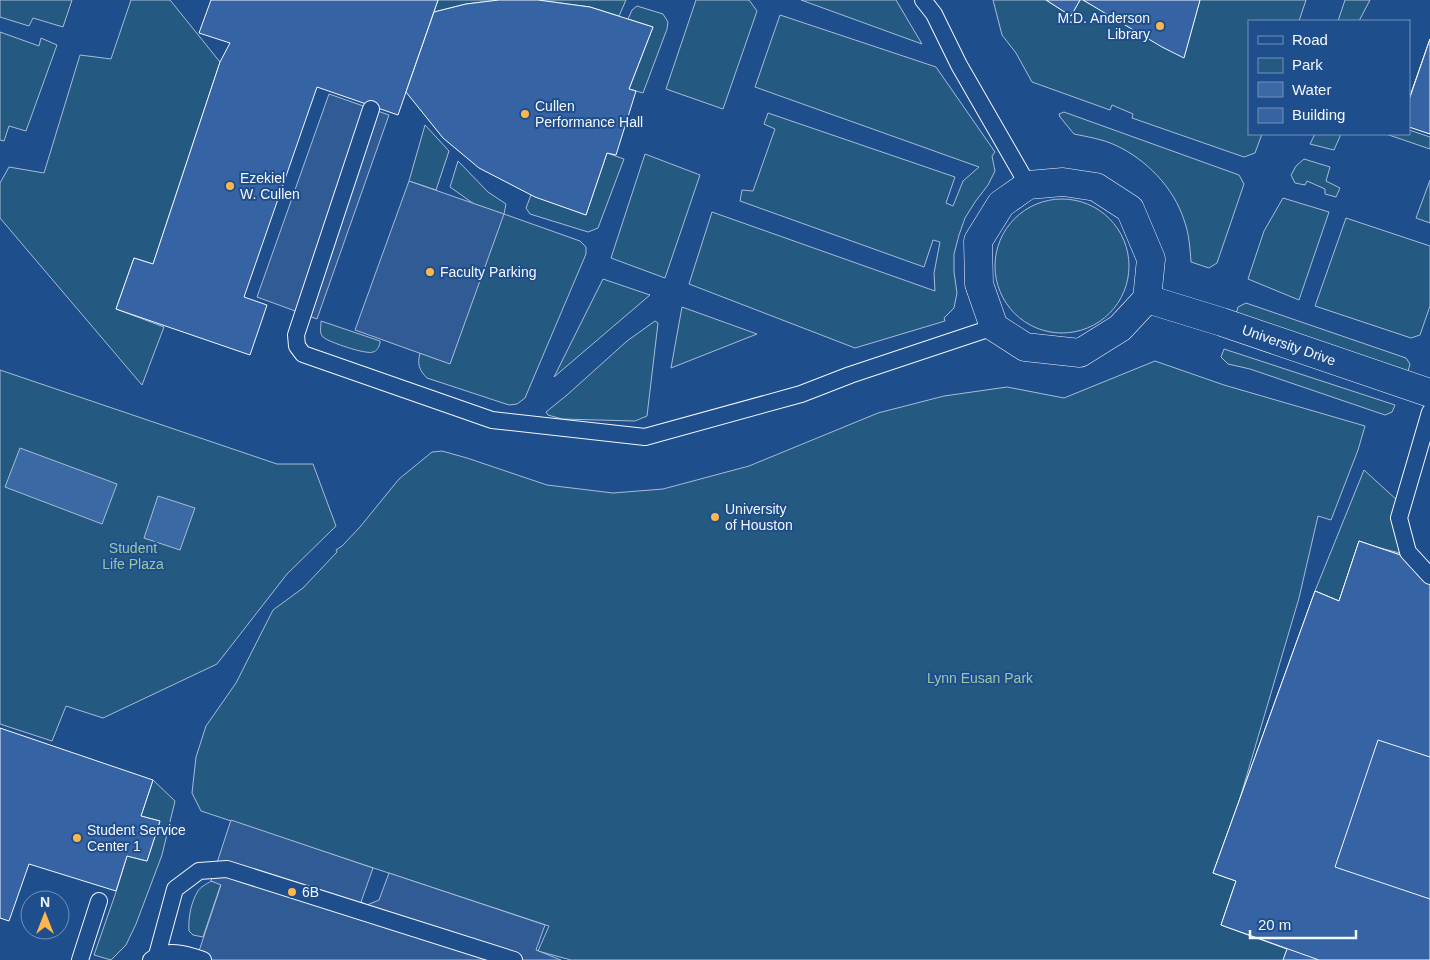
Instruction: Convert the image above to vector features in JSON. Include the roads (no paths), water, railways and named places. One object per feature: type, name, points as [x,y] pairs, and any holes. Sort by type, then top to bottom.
[{"type":"street","points":[[1063,182],[1096,187],[1130,209],[1151,259],[1147,298],[1120,328],[1080,353],[1025,347],[994,327],[979,284],[978,241],[1001,204],[1028,185],[1063,182]]},
{"type":"street","name":"University Drive","points":[[1147,298],[1430,394]]},
{"type":"lane","points":[[923,0],[934,14],[959,65],[1028,185]]},
{"type":"lane","points":[[371,109],[296,335],[296,346],[303,354],[390,385],[492,420],[645,438],[801,394],[850,375],[994,327]]},
{"type":"lane","points":[[1430,412],[1399,518],[1408,552],[1430,576]]},
{"type":"lane","points":[[203,960],[181,952],[154,958],[175,889],[199,871],[228,869],[514,960]]},
{"type":"lane","points":[[80,960],[98,901]]},
{"type":"water","points":[[20,448],[117,484],[102,524],[5,487]]},
{"type":"water","points":[[158,496],[195,508],[180,550],[144,538]]},
{"type":"place","name":"M.D. Anderson Library","points":[[1160,26]]},
{"type":"place","name":"Cullen Performance Hall","points":[[525,114]]},
{"type":"place","name":"Ezekiel W. Cullen","points":[[230,186]]},
{"type":"place","name":"Faculty Parking","points":[[430,272]]},
{"type":"place","name":"University of Houston","points":[[715,517]]},
{"type":"place","name":"Student Service Center 1","points":[[77,838]]},
{"type":"place","name":"6B","points":[[292,892]]},
{"type":"park label","name":"Student Life Plaza","points":[[133,556]]},
{"type":"park label","name":"Lynn Eusan Park","points":[[980,678]]}]
